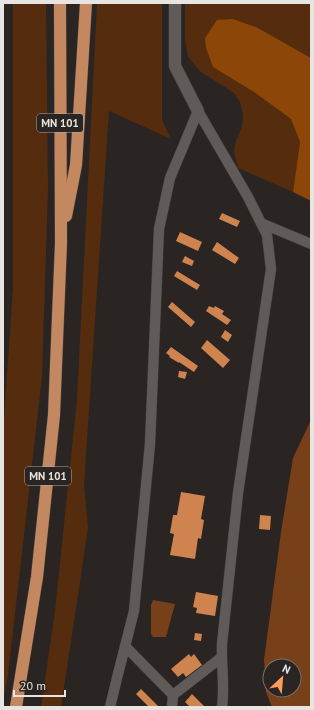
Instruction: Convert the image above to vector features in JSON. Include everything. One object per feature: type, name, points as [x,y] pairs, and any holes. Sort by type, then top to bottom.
[{"type":"highway","name":"MN 101","points":[[16,707],[38,577],[54,415],[61,243],[60,3]]},
{"type":"highway","points":[[61,243],[76,165],[86,3]]},
{"type":"street","points":[[175,3],[175,66],[198,111]]},
{"type":"lane","points":[[198,111],[248,197],[267,235],[271,269],[238,493],[222,657],[222,707]]},
{"type":"lane","points":[[110,707],[134,611],[150,444],[159,229],[170,178],[198,111]]},
{"type":"lane","points":[[261,223],[311,244]]},
{"type":"lane","points":[[125,646],[173,695]]},
{"type":"lane","points":[[172,707],[173,695],[222,657]]},
{"type":"shaded area","points":[[13,3],[46,3],[48,189],[42,377],[8,675],[3,701],[3,433],[13,288]]},
{"type":"shaded area","points":[[97,3],[162,3],[162,120],[171,139],[109,111],[84,485],[88,527],[61,707],[41,707],[55,611],[77,399]]},
{"type":"shaded area","points":[[185,3],[311,3],[311,58],[258,28],[254,92],[291,119],[300,142],[293,192],[238,168],[234,152],[235,144],[242,126],[243,114],[240,102],[234,93],[201,72],[188,57],[185,39]]},
{"type":"shaded area","points":[[233,19],[258,28],[311,58],[311,201],[293,192],[300,142],[291,119],[254,92],[213,67],[206,48],[205,38],[217,20]]},
{"type":"shaded area","points":[[311,420],[311,707],[272,707],[268,698],[302,698],[302,658],[264,658],[281,532],[293,458]]},
{"type":"shaded area","points":[[153,600],[175,604],[166,637],[153,637],[151,634],[151,605]]},
{"type":"building","points":[[222,213],[240,221],[237,227],[219,219]]},
{"type":"building","points":[[180,232],[202,242],[198,251],[176,241]]},
{"type":"building","points":[[217,242],[239,258],[235,264],[212,250]]},
{"type":"building","points":[[185,256],[194,261],[192,266],[182,262]]},
{"type":"building","points":[[177,271],[200,285],[197,290],[174,276]]},
{"type":"building","points":[[172,302],[195,322],[191,327],[168,307]]},
{"type":"building","points":[[209,306],[214,308],[215,306],[224,311],[222,314],[231,320],[227,325],[206,311]]},
{"type":"building","points":[[225,330],[232,335],[228,342],[221,337]]},
{"type":"building","points":[[207,340],[230,360],[223,368],[201,348]]},
{"type":"building","points":[[171,347],[198,366],[194,372],[169,357],[170,356],[166,353]]},
{"type":"building","points":[[179,371],[187,372],[185,379],[178,377]]},
{"type":"building","points":[[181,492],[205,496],[201,519],[204,520],[201,539],[198,538],[195,559],[170,555],[174,534],[170,533],[173,515],[177,515]]},
{"type":"building","points":[[260,515],[271,516],[270,530],[259,529]]},
{"type":"building","points":[[196,592],[218,596],[215,616],[196,613],[197,608],[193,607]]},
{"type":"building","points":[[195,633],[202,634],[201,641],[194,640]]},
{"type":"building","points":[[189,654],[191,657],[194,654],[202,665],[186,677],[183,673],[178,677],[171,669]]},
{"type":"building","points":[[141,689],[159,707],[149,707],[136,694]]},
{"type":"building","points":[[192,694],[205,707],[188,707],[189,706],[185,702]]}]
